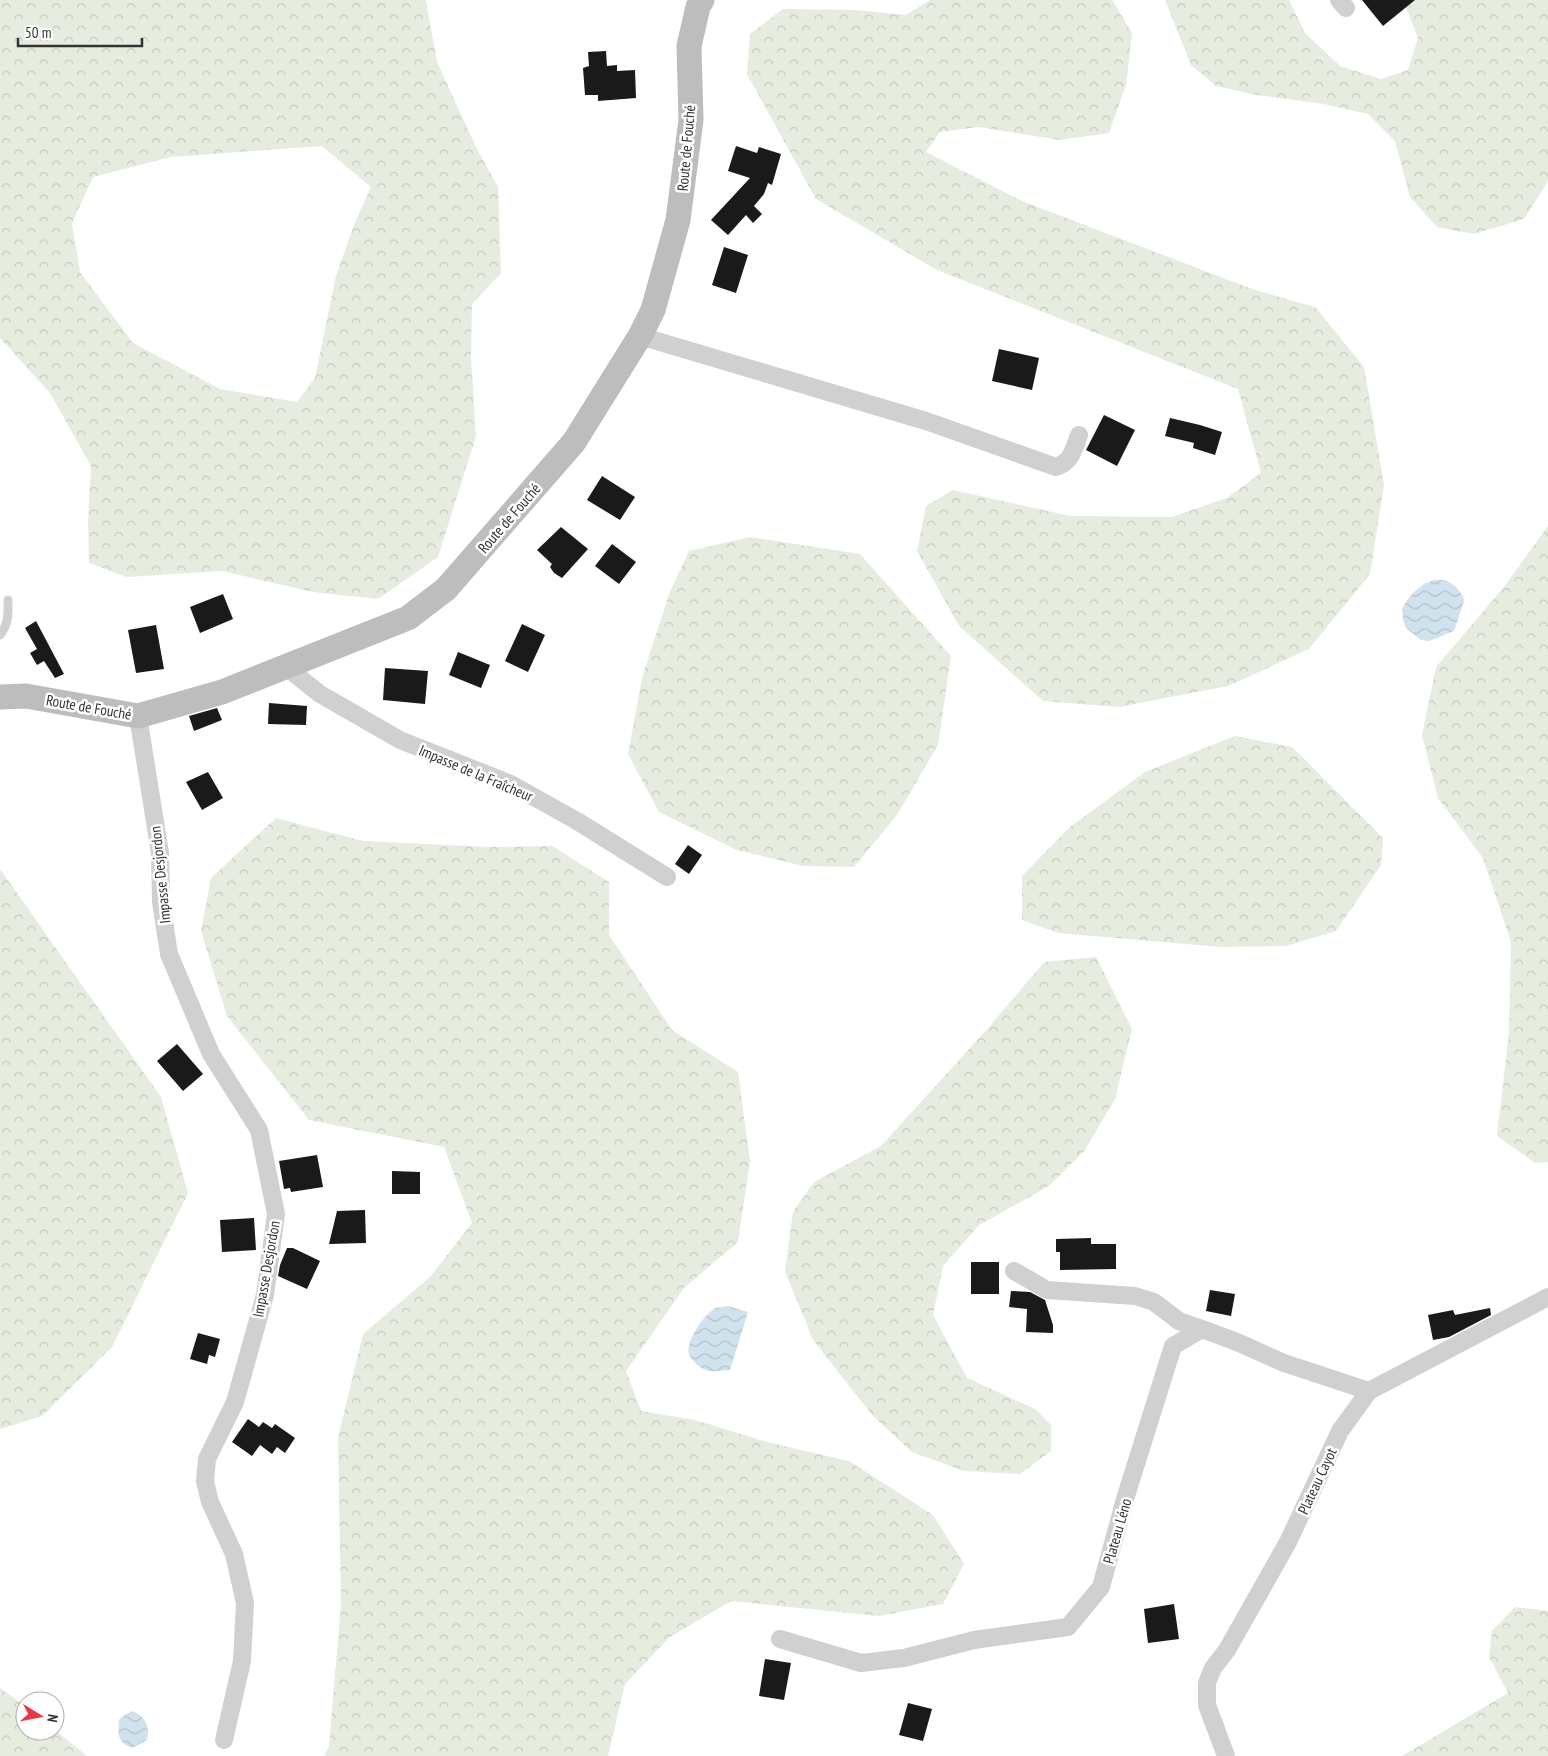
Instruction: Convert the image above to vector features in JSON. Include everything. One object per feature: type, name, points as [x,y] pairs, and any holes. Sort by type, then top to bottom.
[{"type":"main road","name":"Route de Fouché","points":[[0,697],[26,696],[138,716],[222,692],[408,618],[446,589],[574,442],[640,336],[653,310],[678,220],[691,120],[690,46],[698,7],[702,0]]},
{"type":"street","points":[[640,336],[926,421],[1056,467],[1063,465],[1069,460],[1079,434]]},
{"type":"street","name":"Impasse de la Fraîcheur","points":[[286,667],[320,694],[400,740],[511,784],[577,821],[667,877]]},
{"type":"street","name":"Impasse Desjordon","points":[[138,716],[160,853],[161,902],[169,954],[211,1054],[259,1130],[276,1214],[265,1295],[235,1402],[207,1459],[205,1481],[210,1502],[234,1554],[245,1604],[242,1661],[224,1740]]},
{"type":"street","points":[[1014,1271],[1047,1290],[1135,1296],[1154,1302],[1179,1321],[1237,1342],[1284,1363],[1369,1391]]},
{"type":"street","name":"Plateau Cayot","points":[[1226,1756],[1207,1705],[1207,1683],[1213,1668],[1227,1650],[1288,1542],[1340,1431],[1369,1391],[1548,1298]]},
{"type":"street","name":"Plateau Léno","points":[[780,1640],[861,1663],[904,1658],[974,1640],[1068,1627],[1101,1587],[1173,1346],[1202,1329]]},
{"type":"lane","points":[[0,635],[6,627],[8,620],[8,600]]},
{"type":"green space","points":[[0,0],[426,0],[437,62],[476,147],[498,187],[501,273],[472,304],[471,358],[476,436],[438,557],[378,599],[313,592],[222,571],[127,577],[89,563],[88,520],[91,466],[50,393],[0,338]],"holes":[[[322,146],[371,187],[354,225],[336,276],[315,378],[297,402],[220,389],[133,343],[80,272],[72,223],[93,177],[171,157]]]},
{"type":"green space","points":[[930,0],[1112,0],[1132,33],[1126,85],[1109,133],[1060,140],[979,127],[940,132],[926,152],[1022,201],[1252,289],[1315,307],[1364,367],[1384,485],[1370,574],[1309,649],[1228,686],[1119,707],[1043,701],[959,626],[917,551],[926,506],[953,490],[1070,516],[1171,517],[1227,498],[1261,473],[1238,389],[937,270],[816,199],[747,74],[750,34],[783,9],[856,10],[906,15]]},
{"type":"green space","points":[[1165,0],[1289,0],[1305,33],[1340,66],[1381,79],[1408,70],[1418,38],[1403,0],[1548,0],[1548,181],[1524,219],[1474,234],[1437,227],[1410,197],[1395,141],[1368,114],[1324,104],[1256,95],[1216,86],[1191,65]]},
{"type":"green space","points":[[1548,526],[1548,1162],[1535,1163],[1497,1136],[1509,1032],[1511,942],[1483,858],[1438,798],[1422,735],[1436,667],[1504,587]]},
{"type":"green space","points":[[750,537],[860,554],[951,656],[938,745],[897,815],[854,867],[803,866],[737,850],[659,812],[628,754],[642,678],[669,594],[689,551]]},
{"type":"green space","points":[[1235,736],[1292,747],[1383,838],[1381,865],[1336,931],[1286,946],[1221,947],[1058,933],[1022,920],[1022,876],[1070,827],[1145,772]]},
{"type":"green space","points":[[276,818],[363,841],[490,847],[552,846],[609,882],[609,935],[672,1030],[738,1072],[750,1161],[738,1242],[684,1288],[626,1371],[641,1411],[695,1420],[771,1443],[849,1461],[933,1515],[964,1564],[943,1604],[879,1616],[731,1601],[670,1637],[625,1684],[608,1756],[324,1756],[329,1746],[341,1604],[338,1438],[363,1334],[430,1277],[472,1223],[444,1147],[309,1120],[227,1016],[201,931],[211,878]]},
{"type":"green space","points":[[0,869],[161,1097],[188,1193],[112,1347],[42,1416],[0,1429]]},
{"type":"green space","points":[[1096,957],[1132,1029],[1115,1099],[1085,1150],[1049,1186],[979,1225],[943,1266],[933,1315],[967,1378],[1035,1409],[1051,1425],[1051,1451],[1020,1474],[964,1471],[912,1452],[873,1416],[813,1340],[785,1271],[793,1212],[814,1182],[881,1146],[990,1026],[1044,962]]},
{"type":"green space","points":[[1515,1607],[1548,1611],[1548,1756],[1402,1756],[1508,1693],[1489,1657],[1492,1631]]},
{"type":"green space","points":[[0,1688],[15,1699],[15,1741],[65,1741],[65,1738],[87,1756],[0,1756]]},
{"type":"water","points":[[1434,580],[1446,580],[1456,587],[1463,596],[1464,601],[1454,631],[1429,641],[1421,640],[1406,628],[1402,609],[1414,592],[1424,584]]},
{"type":"water","points":[[728,1306],[748,1312],[730,1370],[709,1371],[701,1368],[690,1356],[690,1342],[697,1328],[707,1315],[716,1308]]},
{"type":"water","points":[[133,1711],[144,1719],[148,1735],[147,1740],[132,1748],[121,1740],[119,1720]]},
{"type":"building","points":[[1362,0],[1415,0],[1383,26]]},
{"type":"building","points":[[606,51],[607,66],[617,65],[617,71],[635,70],[636,98],[598,101],[598,95],[585,95],[583,68],[589,66],[588,52]]},
{"type":"building","points":[[736,146],[757,153],[759,147],[781,154],[772,185],[768,183],[764,194],[754,206],[762,214],[753,223],[746,215],[728,235],[711,220],[750,178],[728,171]]},
{"type":"building","points":[[724,247],[748,255],[736,293],[712,285]]},
{"type":"building","points":[[999,349],[1039,358],[1032,390],[992,381]]},
{"type":"building","points":[[1104,415],[1135,430],[1117,466],[1086,450]]},
{"type":"building","points":[[1170,418],[1222,432],[1215,455],[1193,448],[1194,443],[1165,436]]},
{"type":"building","points":[[602,476],[635,497],[620,520],[587,500]]},
{"type":"building","points":[[561,527],[588,549],[562,578],[554,573],[550,567],[552,564],[537,550]]},
{"type":"building","points":[[612,544],[636,562],[619,584],[595,566]]},
{"type":"building","points":[[223,594],[233,619],[200,633],[190,607]]},
{"type":"building","points":[[36,621],[64,674],[55,678],[44,661],[37,665],[30,653],[37,649],[25,628]]},
{"type":"building","points":[[522,624],[545,635],[528,672],[505,661]]},
{"type":"building","points":[[156,625],[164,669],[136,673],[128,630]]},
{"type":"building","points":[[458,652],[490,665],[481,688],[449,675]]},
{"type":"building","points":[[385,668],[428,671],[425,704],[383,700]]},
{"type":"building","points":[[269,703],[307,706],[306,725],[268,724]]},
{"type":"building","points":[[217,708],[222,720],[194,731],[189,716]]},
{"type":"building","points":[[208,772],[223,798],[202,810],[186,782]]},
{"type":"building","points":[[688,845],[702,855],[689,874],[675,864]]},
{"type":"building","points":[[177,1044],[203,1074],[183,1091],[157,1061]]},
{"type":"building","points":[[317,1155],[323,1187],[291,1192],[290,1188],[284,1189],[279,1161]]},
{"type":"building","points":[[392,1171],[420,1172],[420,1194],[392,1194]]},
{"type":"building","points":[[365,1210],[366,1243],[329,1244],[337,1211]]},
{"type":"building","points":[[254,1218],[256,1250],[222,1252],[220,1220]]},
{"type":"building","points":[[1091,1238],[1091,1244],[1116,1244],[1116,1269],[1060,1270],[1060,1252],[1056,1252],[1056,1239]]},
{"type":"building","points":[[287,1248],[293,1248],[320,1261],[307,1289],[278,1276]]},
{"type":"building","points":[[971,1262],[999,1262],[999,1294],[971,1294]]},
{"type":"building","points":[[1210,1290],[1235,1294],[1231,1316],[1206,1311]]},
{"type":"building","points":[[1011,1291],[1030,1292],[1045,1300],[1053,1325],[1053,1333],[1026,1332],[1027,1309],[1009,1307]]},
{"type":"building","points":[[1490,1308],[1491,1315],[1449,1337],[1433,1340],[1428,1315],[1453,1310],[1455,1315]]},
{"type":"building","points":[[198,1333],[220,1339],[215,1357],[209,1355],[207,1364],[190,1359]]},
{"type":"building","points":[[248,1419],[259,1427],[263,1422],[272,1428],[275,1424],[295,1438],[285,1453],[277,1447],[272,1454],[260,1445],[252,1456],[232,1442]]},
{"type":"building","points":[[1174,1604],[1179,1639],[1148,1643],[1144,1609]]},
{"type":"building","points":[[765,1659],[791,1663],[784,1700],[759,1696]]},
{"type":"building","points":[[908,1703],[932,1709],[923,1741],[899,1735]]}]
